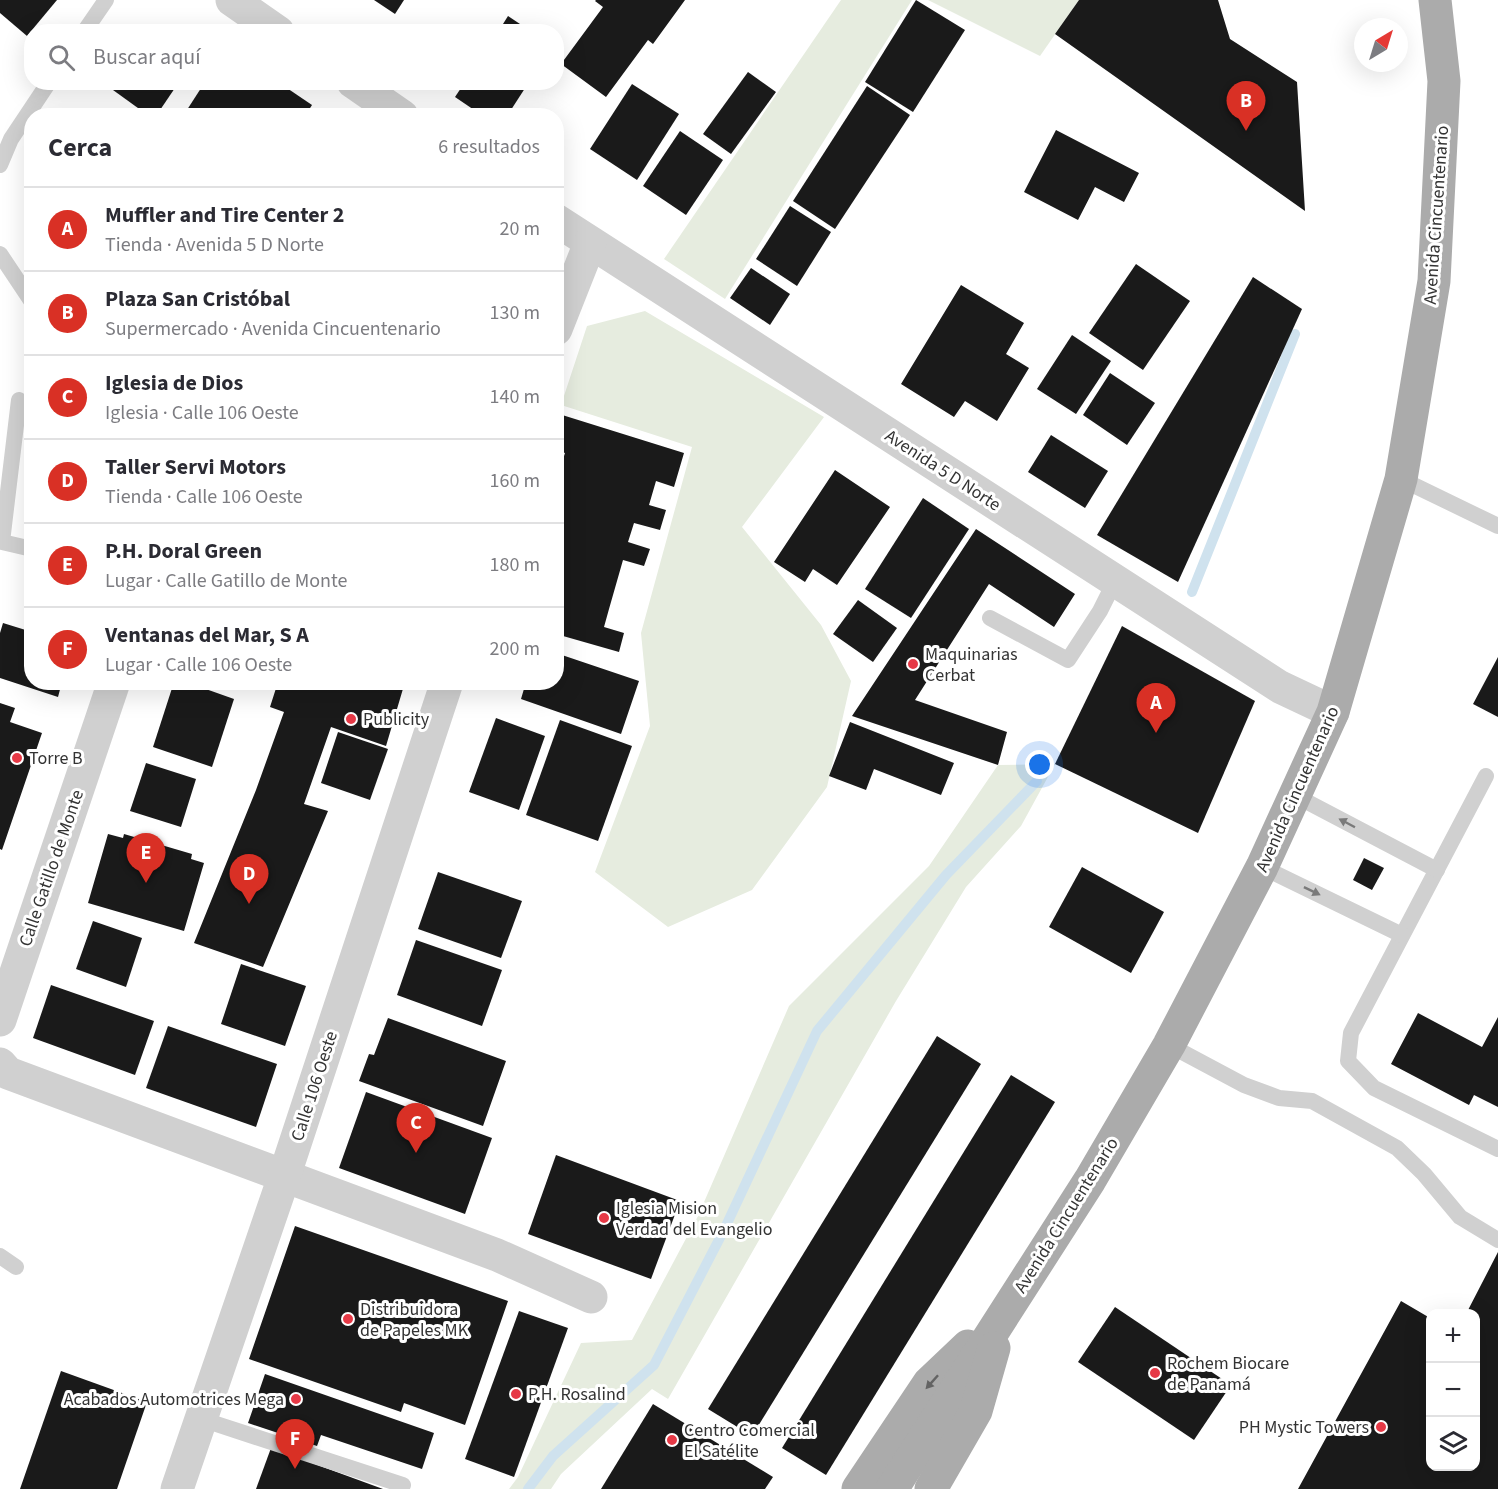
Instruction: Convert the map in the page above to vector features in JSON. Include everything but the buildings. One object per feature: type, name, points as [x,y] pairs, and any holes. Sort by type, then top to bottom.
[{"type":"main road","name":"Avenida Cincuentenario","points":[[892,1489],[1090,1180],[1169,1045],[1263,867],[1333,712],[1401,479],[1434,281],[1444,81],[1436,0]]},
{"type":"main road","points":[[858,1489],[929,1383],[1005,1312]]},
{"type":"main road","points":[[931,1489],[976,1411],[1005,1312]]},
{"type":"street","points":[[232,0],[266,24]]},
{"type":"street","points":[[365,90],[390,108]]},
{"type":"street","name":"Avenida 5 D Norte","points":[[564,225],[1280,687],[1333,712]]},
{"type":"street","points":[[564,309],[590,243]]},
{"type":"street","name":"Calle Gatillo de Monte","points":[[0,1020],[111,690]]},
{"type":"street","name":"Calle 106 Oeste","points":[[177,1489],[284,1177],[444,690]]},
{"type":"street","points":[[0,1064],[8,1073],[497,1255],[591,1297]]},
{"type":"lane","points":[[89,24],[105,0]]},
{"type":"lane","points":[[32,108],[44,90]]},
{"type":"lane","points":[[0,165],[11,139],[24,120]]},
{"type":"lane","points":[[0,254],[24,291]]},
{"type":"lane","points":[[19,400],[2,542],[24,547]]},
{"type":"lane","points":[[1401,479],[1498,526]]},
{"type":"lane","points":[[990,618],[1068,660],[1100,611],[1115,581]]},
{"type":"lane","points":[[1486,776],[1351,1033],[1348,1061],[1374,1088],[1498,1149]]},
{"type":"lane","points":[[1296,796],[1437,870]]},
{"type":"lane","points":[[1263,867],[1402,935]]},
{"type":"lane","points":[[1169,1045],[1244,1085],[1279,1098],[1312,1101],[1397,1148],[1424,1174],[1460,1217],[1498,1240]]},
{"type":"lane","points":[[0,1256],[16,1267]]},
{"type":"lane","points":[[201,1419],[404,1485]]},
{"type":"shaded area","points":[[841,0],[912,0],[725,299],[664,259]]},
{"type":"shaded area","points":[[928,0],[1079,0],[1040,56]]},
{"type":"shaded area","points":[[645,311],[824,417],[742,527],[821,625],[851,681],[827,787],[752,890],[668,927],[595,872],[650,726],[641,633],[692,447],[564,406],[564,396],[587,326]]},
{"type":"shaded area","points":[[1055,764],[1021,826],[966,887],[896,1001],[668,1399],[652,1389],[561,1474],[551,1489],[509,1489],[518,1477],[581,1343],[632,1340],[698,1216],[789,1006],[929,866],[998,765]]},
{"type":"waterway","points":[[1192,592],[1295,334]]},
{"type":"waterway","points":[[528,1489],[553,1456],[654,1365],[724,1230],[817,1031],[946,875],[1037,781]]},
{"type":"place","name":"Plaza San Cristóbal","points":[[1246,131]]},
{"type":"place","name":"Maquinarias Cerbat","points":[[913,664]]},
{"type":"place","name":"Publicity","points":[[351,719]]},
{"type":"place","name":"Muffler and Tire Center 2","points":[[1156,733]]},
{"type":"place","name":"Torre B","points":[[17,758]]},
{"type":"place","name":"P.H. Doral Green","points":[[146,883]]},
{"type":"place","name":"Taller Servi Motors","points":[[249,904]]},
{"type":"place","name":"Iglesia de Dios","points":[[416,1153]]},
{"type":"place","name":"Iglesia Mision Verdad del Evangelio","points":[[604,1218]]},
{"type":"place","name":"Distribuidora de Papeles MK","points":[[348,1319]]},
{"type":"place","name":"Rochem Biocare de Panamá","points":[[1155,1373]]},
{"type":"place","name":"P.H. Rosalind","points":[[516,1394]]},
{"type":"place","name":"Acabados Automotrices Mega","points":[[296,1399]]},
{"type":"place","name":"PH Mystic Towers","points":[[1381,1427]]},
{"type":"place","name":"Centro Comercial El Satélite","points":[[672,1440]]},
{"type":"place","name":"Ventanas del Mar, S A","points":[[295,1469]]}]
